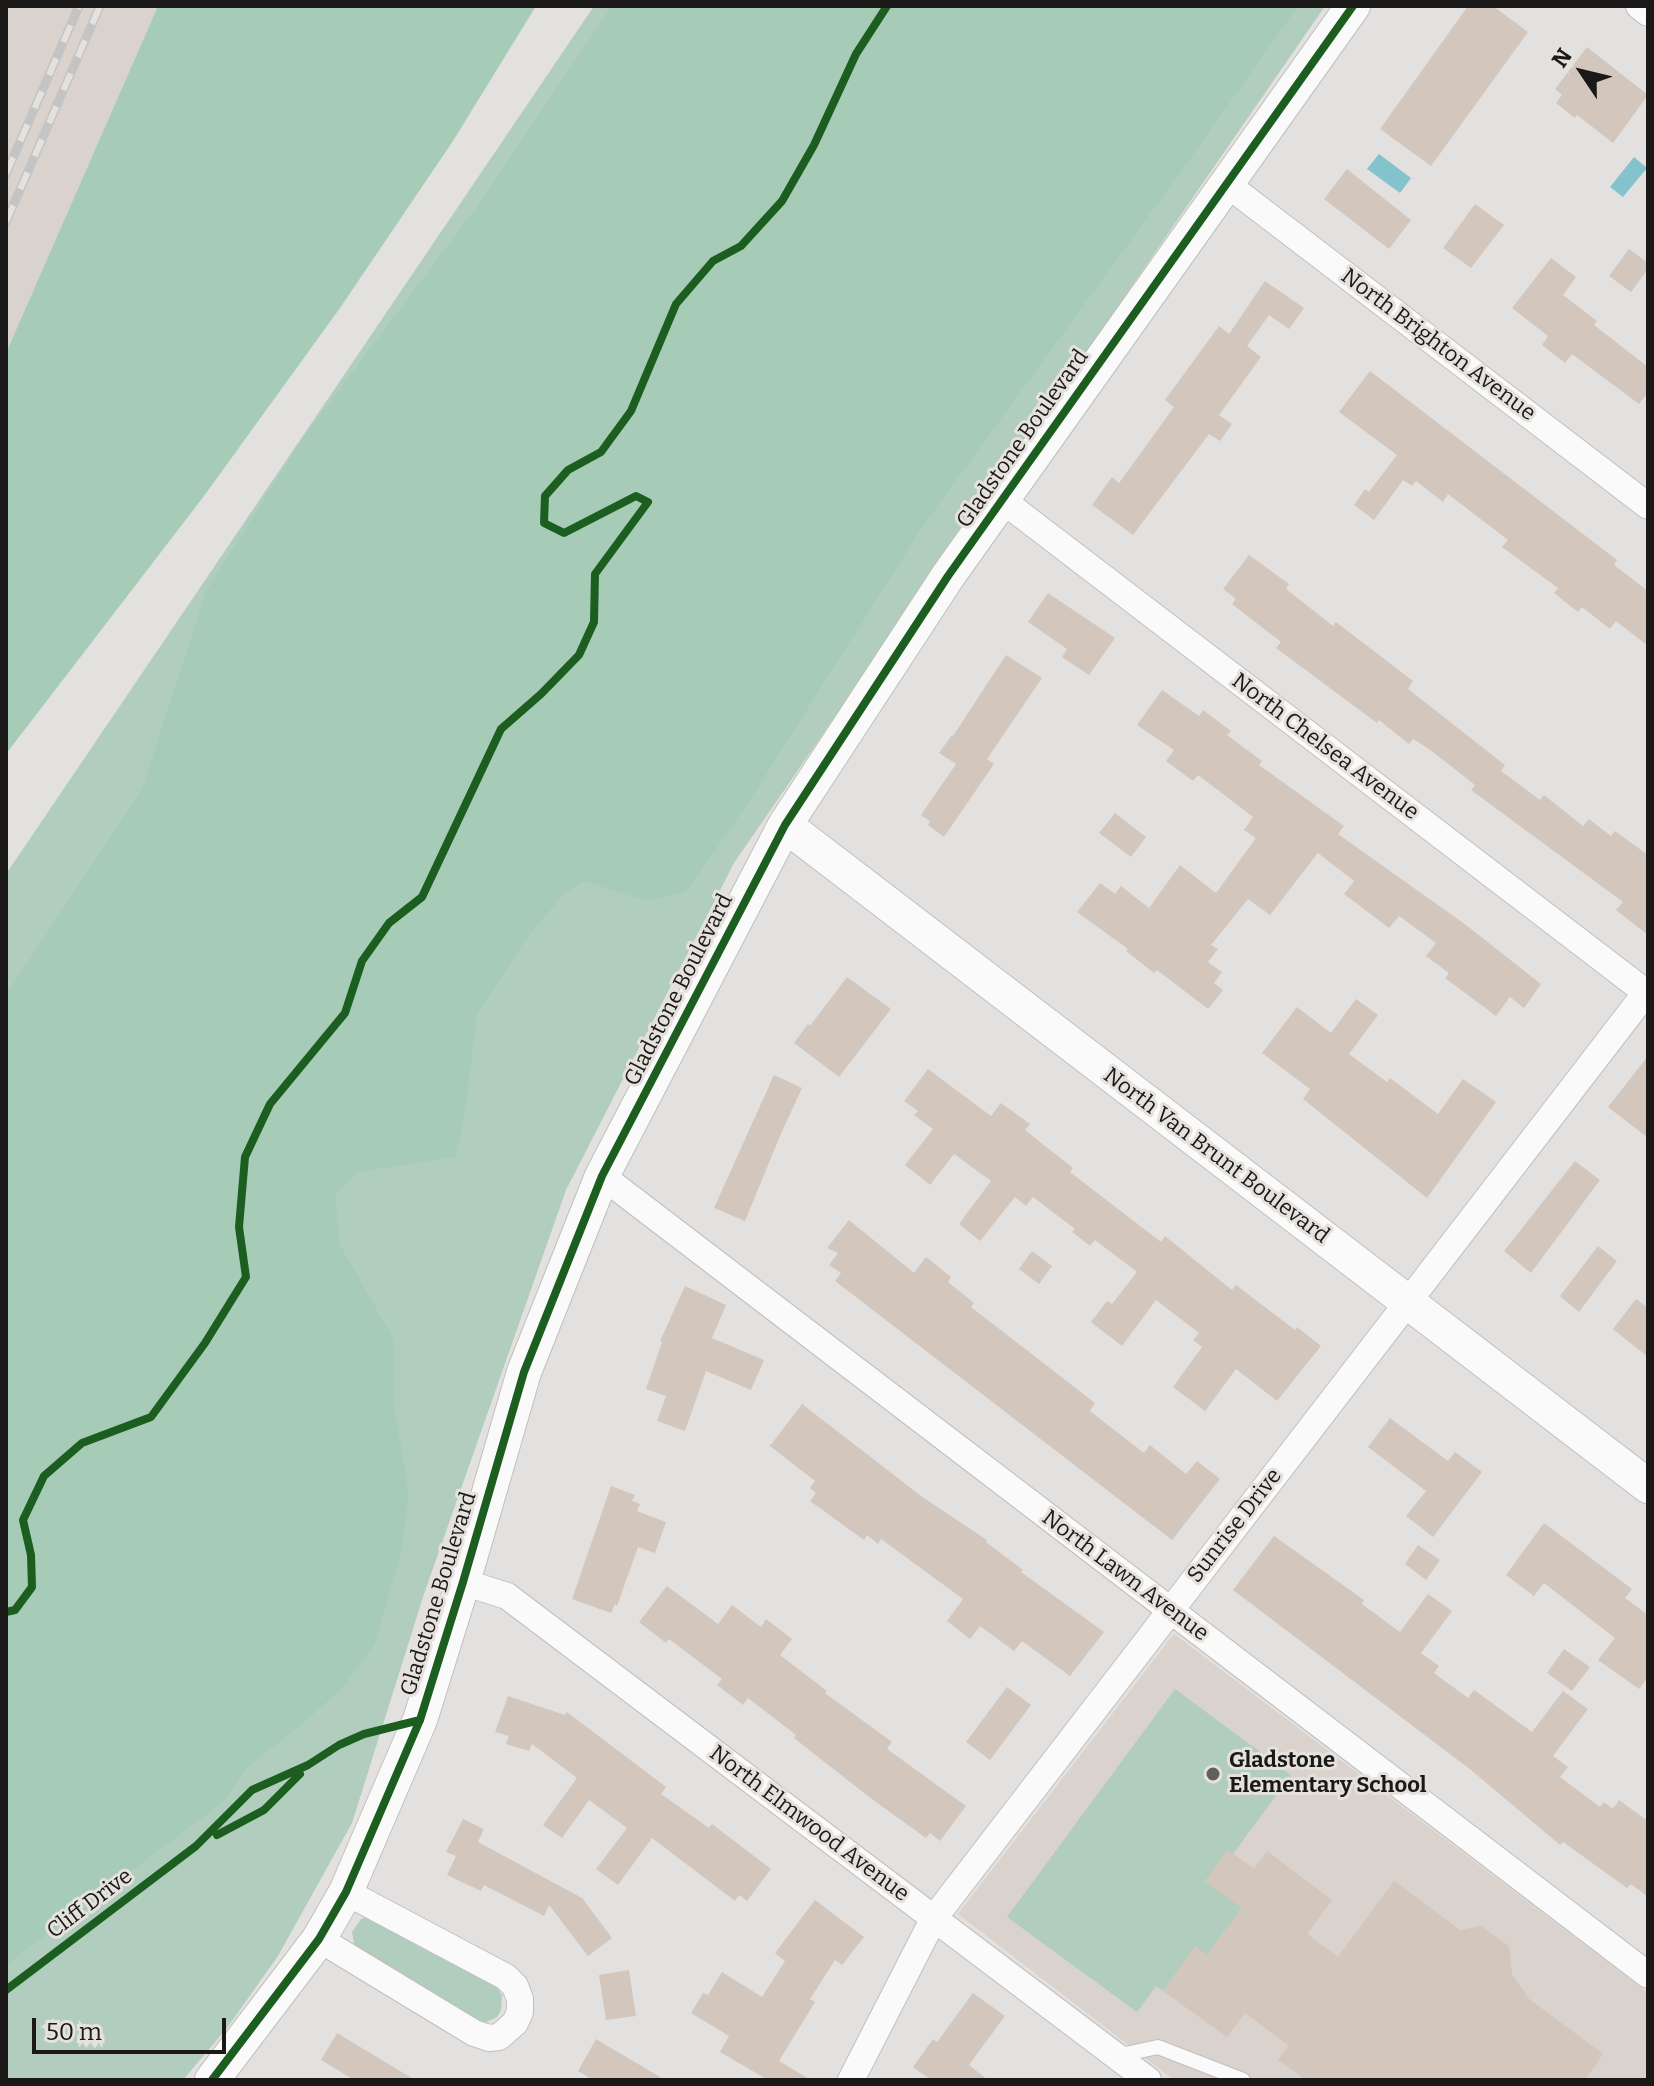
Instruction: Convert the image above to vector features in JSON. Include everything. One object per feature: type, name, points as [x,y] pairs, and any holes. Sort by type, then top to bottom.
[{"type":"street","name":"Gladstone Boulevard","points":[[212,2080],[319,1939],[346,1892],[420,1720],[524,1372],[602,1176],[785,825],[889,664],[1002,500],[1353,6]]},
{"type":"street","points":[[1639,6],[1648,13]]},
{"type":"street","name":"North Brighton Avenue","points":[[1228,185],[1648,506]]},
{"type":"street","name":"North Chelsea Avenue","points":[[1002,500],[1647,992]]},
{"type":"street","name":"North Van Brunt Boulevard","points":[[785,825],[1648,1486]]},
{"type":"street","name":"Sunrise Drive","points":[[851,2080],[934,1918],[1647,992]]},
{"type":"street","name":"North Lawn Avenue","points":[[602,1176],[1648,1975]]},
{"type":"street","name":"North Elmwood Avenue","points":[[463,1582],[507,1596],[1148,2080]]},
{"type":"street","points":[[319,1939],[474,2033],[489,2038],[499,2037],[515,2023],[520,2012],[520,1999],[515,1986],[506,1977],[346,1892]]},
{"type":"lane","points":[[1116,2056],[1158,2047],[1243,2080]]},
{"type":"shaded area","points":[[6,6],[158,6],[6,353]]},
{"type":"shaded area","name":"Gladstone Elementary School","points":[[1174,1634],[1648,1993],[1648,2080],[1174,2080],[958,1914]]},
{"type":"green space","points":[[158,6],[536,6],[453,141],[340,308],[204,496],[6,754],[6,353]]},
{"type":"green space","points":[[594,6],[1325,6],[734,863],[566,1190],[424,1594],[352,1823],[278,1956],[227,2028],[183,2080],[6,2080],[6,874]]},
{"type":"green space","points":[[612,6],[1298,6],[923,526],[746,806],[686,892],[646,901],[585,881],[563,895],[528,936],[477,1015],[456,1157],[358,1172],[335,1194],[340,1245],[394,1340],[394,1405],[409,1494],[402,1549],[375,1643],[345,1685],[246,1768],[224,1801],[6,1965],[6,995],[142,789],[206,592],[300,442],[477,206]]},
{"type":"green space","points":[[1175,1689],[1291,1775],[1233,1854],[1228,1850],[1205,1881],[1242,1908],[1207,1955],[1195,1946],[1163,1991],[1156,1986],[1137,2012],[1007,1917]]},
{"type":"green space","points":[[370,1916],[492,1980],[502,1995],[497,2017],[482,2024],[355,1949],[352,1932],[361,1919]]},
{"type":"water","points":[[1379,154],[1411,178],[1400,193],[1367,169]]},
{"type":"water","points":[[1634,157],[1647,168],[1623,197],[1610,187]]},
{"type":"building","points":[[1468,6],[1493,6],[1528,32],[1431,166],[1380,129]]},
{"type":"building","points":[[1587,47],[1648,95],[1613,143],[1556,103],[1562,95],[1555,89]]},
{"type":"building","points":[[1347,169],[1411,220],[1389,249],[1324,199]]},
{"type":"building","points":[[1475,204],[1504,225],[1471,268],[1443,248]]},
{"type":"building","points":[[1629,249],[1648,263],[1648,269],[1631,292],[1609,276]]},
{"type":"building","points":[[1551,258],[1576,277],[1563,295],[1597,321],[1594,325],[1648,367],[1648,392],[1639,404],[1572,354],[1565,363],[1542,345],[1548,336],[1512,308]]},
{"type":"building","points":[[1265,281],[1304,308],[1289,329],[1269,315],[1247,346],[1261,357],[1219,415],[1232,424],[1220,441],[1209,434],[1133,535],[1092,505],[1112,477],[1119,483],[1174,407],[1165,400],[1219,326],[1229,334]]},
{"type":"building","points":[[1370,371],[1617,560],[1614,565],[1648,591],[1648,646],[1616,621],[1610,629],[1582,607],[1578,612],[1554,593],[1558,588],[1502,547],[1508,540],[1448,494],[1443,502],[1416,481],[1412,486],[1403,480],[1374,520],[1354,505],[1365,489],[1369,492],[1397,455],[1339,412]]},
{"type":"building","points":[[1249,555],[1289,584],[1286,589],[1333,626],[1336,622],[1413,681],[1408,689],[1505,765],[1501,771],[1540,800],[1544,795],[1583,826],[1589,819],[1611,836],[1615,831],[1648,855],[1648,935],[1616,910],[1623,902],[1471,790],[1475,785],[1429,749],[1413,739],[1409,744],[1379,720],[1377,723],[1276,648],[1281,642],[1232,604],[1236,599],[1223,589]]},
{"type":"building","points":[[1048,593],[1115,638],[1089,675],[1062,657],[1067,649],[1028,622]]},
{"type":"building","points":[[1006,655],[1042,678],[987,759],[994,764],[944,837],[921,815],[956,764],[939,753]]},
{"type":"building","points":[[1162,690],[1199,716],[1203,710],[1231,731],[1227,735],[1262,761],[1259,765],[1344,826],[1338,834],[1466,925],[1541,984],[1524,1008],[1510,997],[1496,1016],[1445,978],[1449,973],[1426,956],[1436,943],[1399,916],[1389,928],[1344,894],[1354,881],[1318,853],[1270,915],[1248,899],[1211,945],[1218,949],[1208,962],[1222,972],[1214,983],[1223,990],[1208,1009],[1157,970],[1154,973],[1126,951],[1128,949],[1077,912],[1100,883],[1115,894],[1121,886],[1149,908],[1180,865],[1216,893],[1256,838],[1244,830],[1253,817],[1198,775],[1193,781],[1166,761],[1174,750],[1137,725]]},
{"type":"building","points":[[1115,813],[1146,837],[1131,857],[1099,833]]},
{"type":"building","points":[[847,977],[891,1009],[839,1077],[794,1043]]},
{"type":"building","points":[[1356,999],[1378,1015],[1349,1054],[1387,1082],[1390,1078],[1438,1114],[1463,1079],[1496,1102],[1427,1198],[1303,1099],[1310,1089],[1262,1053],[1297,1007],[1331,1033]]},
{"type":"building","points":[[1648,1056],[1648,1138],[1608,1107]]},
{"type":"building","points":[[928,1069],[991,1116],[1001,1103],[1030,1124],[1025,1130],[1073,1168],[1070,1172],[1161,1242],[1165,1236],[1232,1290],[1236,1285],[1321,1346],[1277,1401],[1236,1369],[1205,1411],[1173,1387],[1202,1347],[1193,1340],[1199,1333],[1156,1300],[1122,1346],[1091,1322],[1107,1301],[1112,1304],[1137,1272],[1095,1240],[1090,1246],[1072,1232],[1075,1229],[1033,1197],[1026,1206],[1015,1197],[980,1241],[959,1224],[991,1181],[954,1154],[930,1185],[905,1165],[933,1129],[914,1115],[918,1111],[904,1101]]},
{"type":"building","points":[[774,1075],[802,1088],[745,1221],[714,1208]]},
{"type":"building","points":[[1575,1161],[1600,1180],[1531,1273],[1504,1251]]},
{"type":"building","points":[[849,1220],[914,1273],[926,1257],[951,1277],[948,1282],[974,1303],[971,1307],[1095,1403],[1090,1411],[1144,1453],[1150,1445],[1186,1474],[1197,1461],[1220,1479],[1172,1540],[835,1281],[841,1273],[829,1265],[838,1253],[827,1248]]},
{"type":"building","points":[[1598,1246],[1617,1261],[1579,1312],[1560,1296]]},
{"type":"building","points":[[1032,1251],[1052,1266],[1039,1284],[1019,1269]]},
{"type":"building","points":[[685,1286],[726,1305],[712,1338],[764,1360],[751,1390],[706,1371],[685,1431],[657,1421],[666,1396],[646,1389],[660,1341]]},
{"type":"building","points":[[1636,1299],[1648,1308],[1648,1357],[1613,1329]]},
{"type":"building","points":[[802,1404],[921,1496],[987,1540],[1023,1570],[1021,1572],[1104,1632],[1070,1676],[1022,1641],[1014,1651],[980,1626],[970,1639],[947,1621],[963,1599],[881,1539],[878,1544],[867,1535],[864,1540],[810,1501],[816,1493],[810,1488],[815,1481],[770,1446]]},
{"type":"building","points":[[1390,1418],[1448,1461],[1455,1452],[1482,1472],[1433,1537],[1406,1516],[1426,1491],[1368,1447]]},
{"type":"building","points":[[611,1486],[635,1495],[632,1501],[640,1504],[637,1511],[666,1522],[655,1553],[638,1547],[617,1606],[615,1604],[611,1613],[572,1599]]},
{"type":"building","points":[[1544,1523],[1632,1589],[1625,1598],[1648,1615],[1648,1677],[1639,1689],[1598,1660],[1615,1638],[1544,1583],[1534,1596],[1506,1575]]},
{"type":"building","points":[[1274,1536],[1364,1600],[1362,1604],[1400,1632],[1428,1594],[1452,1611],[1421,1653],[1439,1666],[1434,1673],[1468,1698],[1474,1690],[1532,1732],[1563,1691],[1588,1709],[1553,1756],[1568,1767],[1560,1777],[1600,1807],[1604,1802],[1613,1809],[1619,1800],[1648,1821],[1648,1897],[1631,1884],[1627,1888],[1563,1842],[1560,1845],[1471,1770],[1233,1590]]},
{"type":"building","points":[[1418,1545],[1440,1560],[1426,1580],[1405,1564]]},
{"type":"building","points":[[667,1586],[718,1624],[732,1605],[761,1627],[766,1619],[792,1639],[780,1655],[827,1691],[825,1693],[892,1742],[887,1749],[966,1806],[940,1841],[930,1833],[926,1838],[869,1797],[748,1698],[743,1705],[717,1685],[722,1679],[669,1639],[666,1643],[639,1622]]},
{"type":"building","points":[[1564,1649],[1590,1667],[1572,1691],[1547,1673]]},
{"type":"building","points":[[1007,1687],[1031,1705],[990,1760],[966,1742]]},
{"type":"building","points":[[508,1696],[565,1715],[567,1712],[666,1787],[661,1794],[709,1828],[712,1824],[771,1869],[747,1901],[739,1895],[735,1901],[652,1838],[618,1885],[596,1869],[627,1828],[589,1800],[562,1838],[543,1825],[577,1778],[532,1744],[529,1751],[506,1744],[509,1736],[495,1732]]},
{"type":"building","points":[[463,1819],[484,1829],[478,1842],[582,1898],[612,1938],[588,1956],[549,1905],[544,1916],[484,1885],[481,1891],[447,1875],[456,1856],[446,1852]]},
{"type":"building","points":[[1228,1850],[1254,1869],[1267,1851],[1332,1900],[1307,1934],[1338,1957],[1394,1881],[1460,1930],[1481,1926],[1509,1946],[1512,1974],[1529,1999],[1603,2054],[1585,2080],[1306,2080],[1278,2060],[1289,2046],[1245,2013],[1227,2037],[1163,1991],[1195,1946],[1207,1955],[1242,1908],[1205,1881]]},
{"type":"building","points":[[815,1900],[864,1937],[842,1965],[835,1960],[810,1999],[815,2002],[779,2061],[811,2080],[768,2080],[720,2052],[729,2036],[691,2013],[703,1993],[708,1995],[722,1972],[762,1997],[785,1961],[775,1953]]},
{"type":"building","points":[[629,1970],[636,2016],[606,2020],[599,1975]]},
{"type":"building","points":[[973,1993],[1005,2016],[969,2065],[988,2080],[931,2080],[913,2067],[933,2039],[937,2042]]},
{"type":"building","points":[[337,2033],[415,2080],[354,2080],[321,2060]]},
{"type":"building","points":[[596,2039],[665,2080],[593,2080],[578,2071]]},
{"type":"railway","points":[[6,174],[79,6]]},
{"type":"railway","points":[[6,222],[100,6]]},
{"type":"cycle path","points":[[6,1612],[15,1610],[32,1587],[31,1555],[23,1520],[44,1476],[82,1443],[151,1417],[205,1343],[246,1277],[239,1227],[245,1157],[270,1104],[345,1013],[362,961],[389,923],[422,897],[501,729],[579,655],[594,622],[595,574],[648,502],[636,496],[564,533],[544,523],[545,496],[568,470],[601,452],[631,411],[676,304],[713,261],[741,246],[782,201],[814,145],[856,54],[887,6]]},
{"type":"cycle path","points":[[212,2080],[319,1939],[346,1892],[420,1720],[524,1372],[602,1176],[785,825],[948,576],[1353,6]]},
{"type":"cycle path","name":"Cliff Drive","points":[[6,1990],[196,1846],[252,1790],[308,1765],[339,1745],[364,1734],[420,1720]]},
{"type":"cycle path","points":[[217,1835],[264,1810],[300,1774]]},
{"type":"place","name":"Gladstone Elementary School","points":[[1213,1774]]}]
